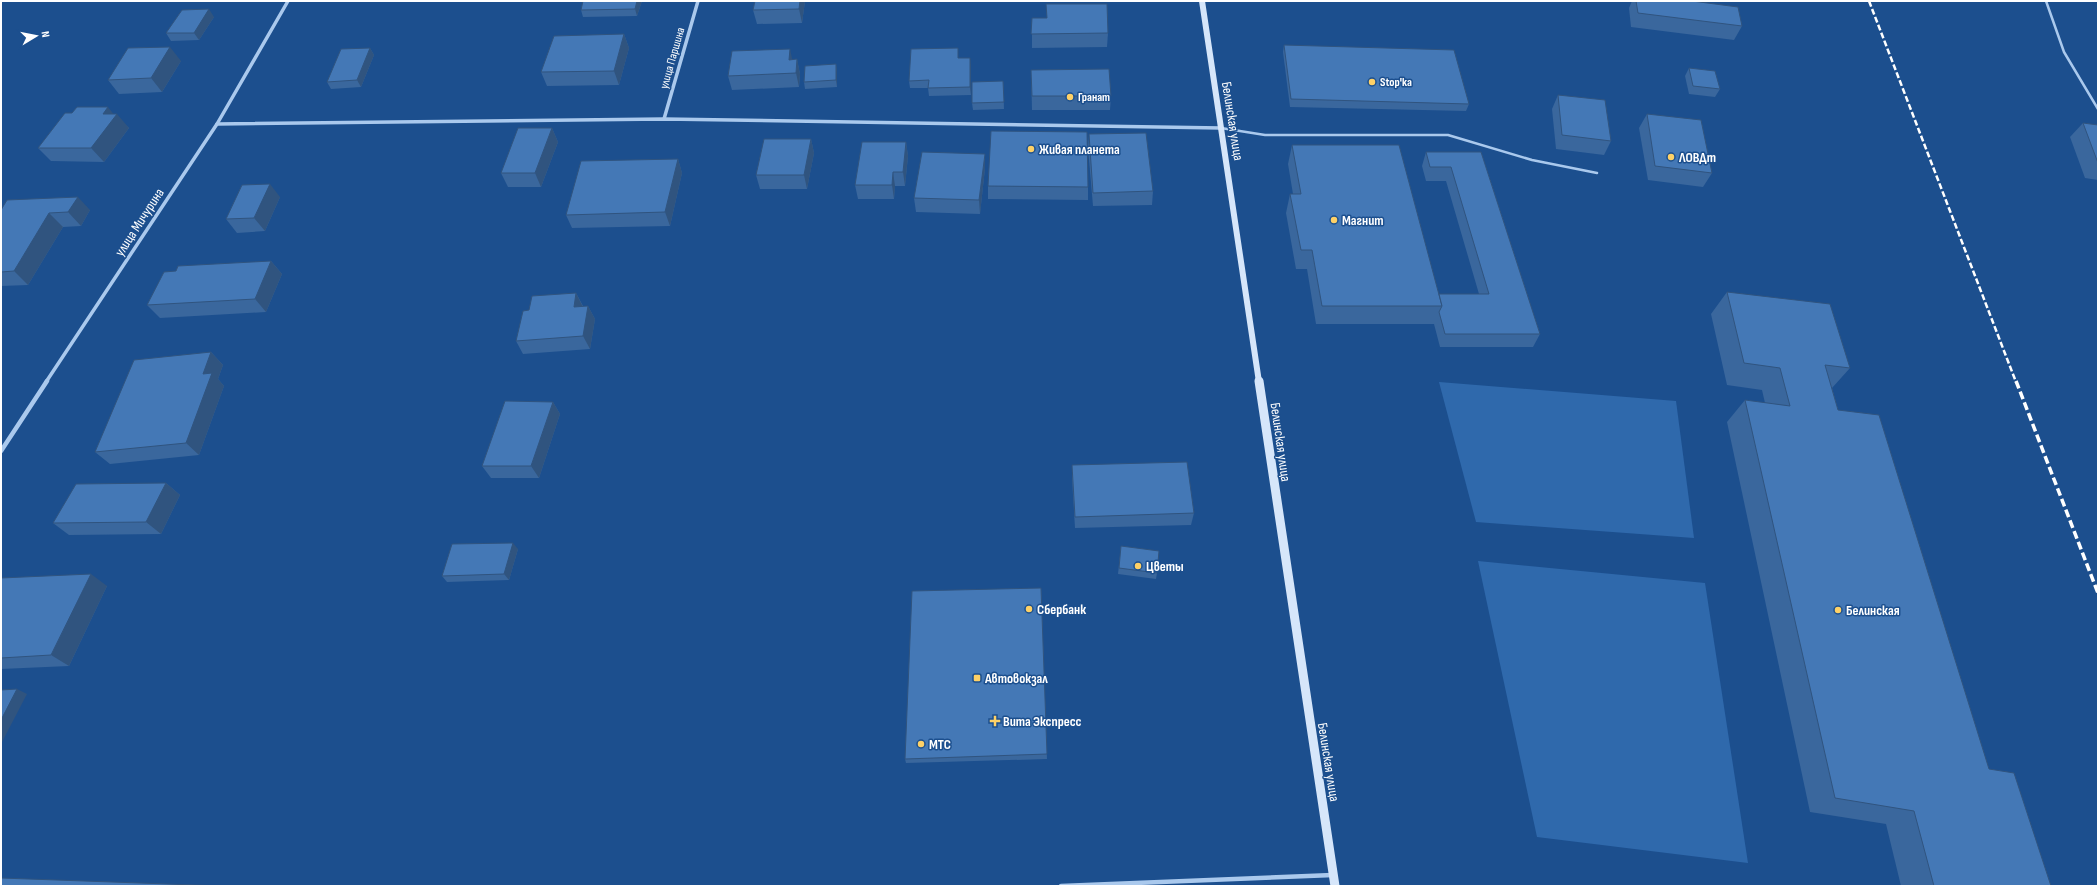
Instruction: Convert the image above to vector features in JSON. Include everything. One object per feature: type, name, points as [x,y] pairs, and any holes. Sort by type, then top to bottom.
[{"type":"main road","name":"Белинская улица","points":[[1202,1],[1335,886]]},
{"type":"street","name":"улица Мичурина","points":[[1,451],[217,124],[288,1]]},
{"type":"street","name":"улица Паршина","points":[[664,119],[698,1]]},
{"type":"street","points":[[217,124],[664,119],[1221,128]]},
{"type":"street","points":[[1061,886],[1333,876]]},
{"type":"lane","points":[[2046,1],[2064,52],[2098,109]]},
{"type":"lane","points":[[1221,128],[1265,135],[1448,135],[1532,160],[1596,173]]},
{"type":"shaded area","points":[[1439,382],[1676,401],[1694,538],[1476,522]]},
{"type":"shaded area","points":[[1478,561],[1705,583],[1748,863],[1537,837]]},
{"type":"building","points":[[583,1],[637,1],[635,9],[581,10]]},
{"type":"building","points":[[755,1],[800,1],[799,9],[753,10]]},
{"type":"building","points":[[1636,1],[1692,1],[1738,7],[1742,26],[1638,13]]},
{"type":"building","points":[[1046,4],[1107,4],[1108,33],[1031,34],[1032,18],[1047,18]]},
{"type":"building","points":[[209,9],[194,33],[166,33],[182,10]]},
{"type":"building","points":[[624,34],[614,71],[541,72],[554,36]]},
{"type":"building","name":"Stop'ka","points":[[1284,45],[1454,50],[1469,104],[1291,99]]},
{"type":"building","points":[[170,47],[151,78],[108,80],[128,48]]},
{"type":"building","points":[[370,48],[357,80],[327,82],[341,49]]},
{"type":"building","points":[[958,48],[958,58],[970,58],[970,87],[928,88],[929,80],[909,81],[911,49]]},
{"type":"building","points":[[790,49],[789,60],[797,59],[796,73],[728,76],[732,51]]},
{"type":"building","points":[[836,64],[836,80],[804,82],[805,66]]},
{"type":"building","points":[[1689,68],[1715,71],[1720,89],[1693,86]]},
{"type":"building","points":[[1109,69],[1111,96],[1032,96],[1031,70]]},
{"type":"building","points":[[1003,81],[1004,102],[972,103],[972,82]]},
{"type":"building","points":[[1558,95],[1605,100],[1611,141],[1562,135]]},
{"type":"building","points":[[77,107],[108,107],[103,114],[117,114],[91,148],[38,148],[65,113],[72,113]]},
{"type":"building","points":[[1647,114],[1701,120],[1712,173],[1655,166]]},
{"type":"building","points":[[2083,123],[2098,125],[2098,163]]},
{"type":"building","points":[[518,128],[552,128],[535,173],[501,173]]},
{"type":"building","points":[[991,131],[1087,132],[1088,187],[988,186]]},
{"type":"building","points":[[1146,133],[1153,191],[1093,193],[1089,134]]},
{"type":"building","points":[[764,139],[811,139],[804,175],[756,175]]},
{"type":"building","points":[[862,142],[906,142],[903,172],[893,172],[892,185],[855,185]]},
{"type":"building","points":[[1292,145],[1399,145],[1442,306],[1322,306],[1312,250],[1301,250],[1290,194],[1301,194]]},
{"type":"building","points":[[922,152],[985,154],[979,200],[914,198]]},
{"type":"building","points":[[1426,152],[1481,152],[1540,334],[1445,334],[1439,312],[1442,306],[1439,294],[1489,294],[1451,167],[1430,167]]},
{"type":"building","points":[[678,159],[665,212],[566,215],[581,161]]},
{"type":"building","points":[[270,184],[254,218],[226,219],[242,185]]},
{"type":"building","points":[[78,197],[68,212],[49,213],[14,271],[1,272],[1,210],[7,200]]},
{"type":"building","points":[[271,261],[255,299],[147,305],[164,272],[176,271],[178,266]]},
{"type":"building","name":"Белинская","points":[[1727,292],[1830,304],[1850,368],[1825,365],[1838,410],[1879,415],[1989,769],[2014,773],[2051,886],[1934,886],[1914,811],[1835,798],[1745,400],[1790,406],[1780,368],[1744,363]]},
{"type":"building","points":[[576,293],[574,307],[588,306],[583,336],[516,341],[523,311],[529,310],[532,296]]},
{"type":"building","points":[[211,352],[203,374],[212,373],[186,443],[95,452],[134,360]]},
{"type":"building","points":[[505,401],[553,402],[531,466],[482,466]]},
{"type":"building","points":[[1187,462],[1194,513],[1075,517],[1072,465]]},
{"type":"building","points":[[166,483],[146,522],[53,523],[76,484]]},
{"type":"building","points":[[513,543],[504,574],[442,576],[452,544]]},
{"type":"building","name":"Цветы","points":[[1121,546],[1159,551],[1157,573],[1119,568]]},
{"type":"building","points":[[91,574],[51,655],[1,658],[1,578]]},
{"type":"building","name":"Автовокзал","points":[[1041,588],[1047,754],[905,759],[912,591]]},
{"type":"building","points":[[17,689],[1,720],[1,690]]},
{"type":"building","points":[[1,878],[223,886],[1,886]]},
{"type":"railway","points":[[1869,1],[2016,382]]},
{"type":"railway","points":[[2016,381],[2098,593]]},
{"type":"place","name":"Stop'ka","points":[[1372,82]]},
{"type":"place","name":"Гранат","points":[[1070,97]]},
{"type":"place","name":"Живая планета","points":[[1031,149]]},
{"type":"place","name":"ЛОВДт","points":[[1671,157]]},
{"type":"place","name":"Магнит","points":[[1334,220]]},
{"type":"place","name":"Цветы","points":[[1138,566]]},
{"type":"place","name":"Сбербанк","points":[[1029,609]]},
{"type":"place","name":"Белинская","points":[[1838,610]]},
{"type":"place","name":"Автовокзал","points":[[977,678]]},
{"type":"place","name":"Вита Экспресс","points":[[995,721]]},
{"type":"place","name":"МТС","points":[[921,744]]}]
